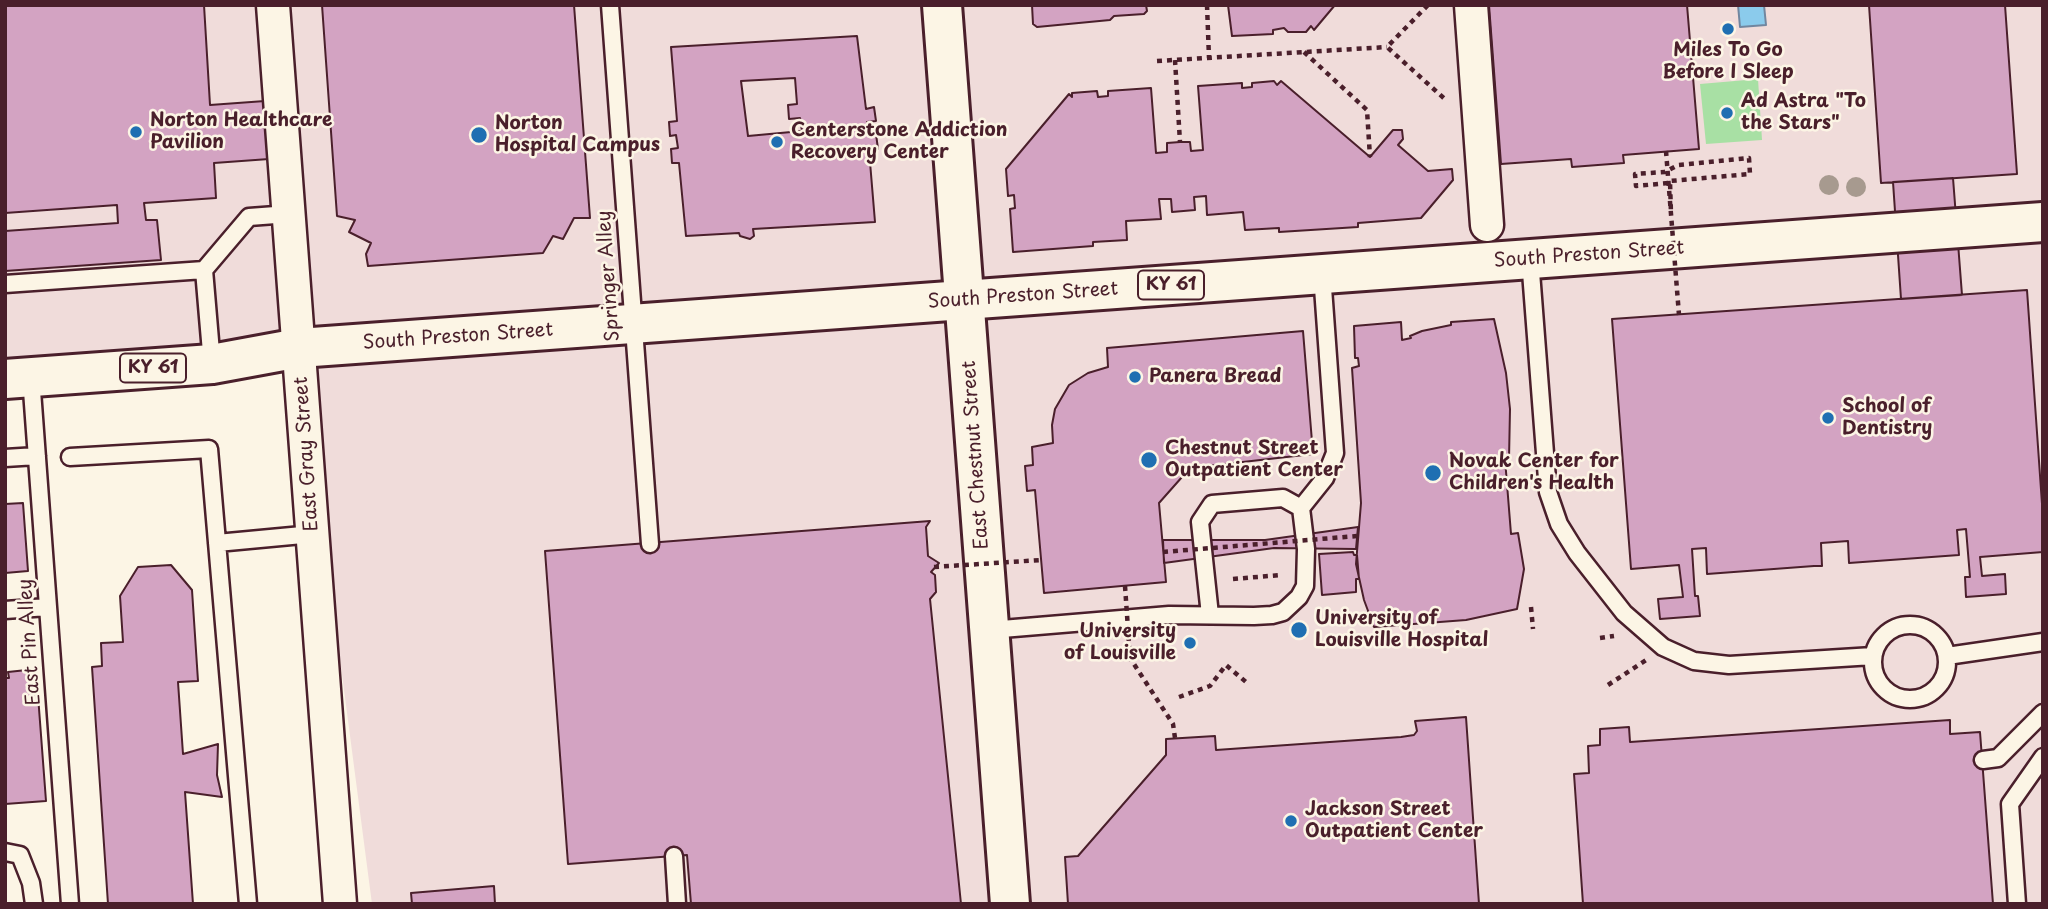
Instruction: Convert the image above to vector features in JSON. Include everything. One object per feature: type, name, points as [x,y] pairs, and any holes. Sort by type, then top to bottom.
[{"type":"main road","name":"East Chestnut Street","points":[[942,5],[1010,904]]},
{"type":"main road","name":"South Preston Street","points":[[18,378],[212,363],[299,348],[2043,222]]},
{"type":"street","name":"East Gray Street","points":[[273,5],[340,904]]},
{"type":"street","points":[[1471,5],[1487,225]]},
{"type":"lane","name":"Springer Alley","points":[[610,5],[650,544]]},
{"type":"lane","points":[[212,363],[204,270],[249,217],[289,214]]},
{"type":"lane","points":[[1530,259],[1548,492],[1565,534],[1624,613],[1663,647],[1694,661],[1729,665],[1873,656]]},
{"type":"lane","points":[[5,284],[204,270]]},
{"type":"lane","points":[[990,630],[1169,615],[1272,615],[1283,612],[1299,597],[1305,586],[1306,562],[1301,508],[1325,478],[1335,453],[1322,274]]},
{"type":"lane","name":"East Pin Alley","points":[[18,378],[37,456],[71,904]]},
{"type":"lane","points":[[70,457],[209,449],[248,904]]},
{"type":"lane","points":[[5,458],[37,456]]},
{"type":"lane","points":[[1210,615],[1200,522],[1212,504],[1283,498],[1301,508]]},
{"type":"lane","points":[[217,542],[313,534]]},
{"type":"lane","points":[[5,610],[48,607]]},
{"type":"lane","points":[[1907,625],[1928,629],[1936,635],[1947,656],[1947,670],[1942,682],[1934,691],[1923,697],[1898,698],[1879,682],[1874,670],[1873,656],[1880,640],[1887,632],[1907,625]]},
{"type":"lane","points":[[1947,656],[2043,642]]},
{"type":"lane","points":[[1983,760],[1998,758],[2043,713]]},
{"type":"lane","points":[[2017,904],[2010,804],[2043,757]]},
{"type":"lane","points":[[5,852],[20,855],[32,883],[34,904]]},
{"type":"lane","points":[[674,856],[677,904]]},
{"type":"path","points":[[1207,5],[1209,58]]},
{"type":"path","points":[[1157,61],[1387,47],[1428,5]]},
{"type":"path","points":[[1387,47],[1480,131]]},
{"type":"path","points":[[1303,52],[1367,110],[1370,157]]},
{"type":"path","points":[[1175,60],[1180,142]]},
{"type":"path","points":[[1666,151],[1679,314]]},
{"type":"path","points":[[1668,183],[1636,186],[1635,174],[1665,172],[1678,165],[1749,158],[1750,174],[1670,181],[1671,214]]},
{"type":"path","points":[[1163,552],[1357,536]]},
{"type":"path","points":[[934,567],[1041,560]]},
{"type":"path","points":[[1233,579],[1281,575]]},
{"type":"path","points":[[1125,586],[1130,658],[1173,724],[1175,738]]},
{"type":"path","points":[[1531,607],[1533,629]]},
{"type":"path","points":[[1600,638],[1619,635]]},
{"type":"path","points":[[1608,685],[1647,659]]},
{"type":"path","points":[[1179,697],[1210,686],[1226,665],[1246,682]]},
{"type":"shaded area","name":"University of Louisville","points":[[5,5],[2043,5],[2043,904],[372,904],[300,353],[5,382]]},
{"type":"green space","points":[[1758,79],[1762,140],[1706,144],[1700,84]]},
{"type":"water","points":[[1738,5],[1764,5],[1766,25],[1740,27]]},
{"type":"building","name":"Norton Healthcare Pavilion","points":[[5,5],[204,5],[210,105],[265,101],[269,159],[214,163],[216,198],[144,203],[146,220],[157,220],[161,260],[5,271],[5,231],[118,223],[117,205],[5,213]]},
{"type":"building","points":[[322,5],[574,5],[590,218],[574,218],[563,239],[553,236],[543,253],[368,266],[366,254],[371,243],[349,232],[355,220],[337,216]]},
{"type":"building","points":[[1032,5],[1146,5],[1147,11],[1144,14],[1114,16],[1110,20],[1037,27],[1033,24]]},
{"type":"building","points":[[1228,5],[1335,5],[1314,30],[1311,26],[1306,32],[1288,32],[1284,28],[1273,30],[1273,34],[1232,36]]},
{"type":"building","points":[[1489,5],[1687,5],[1699,149],[1623,155],[1624,163],[1572,167],[1571,159],[1501,164]]},
{"type":"building","points":[[1869,5],[2005,5],[2017,174],[1881,183]]},
{"type":"building","name":"Centerstone Addiction Recovery Center","points":[[857,36],[866,109],[874,107],[876,121],[867,122],[868,135],[876,134],[878,149],[869,150],[875,222],[753,229],[754,236],[750,239],[740,236],[739,233],[686,236],[679,163],[672,163],[671,149],[678,148],[676,135],[670,136],[669,122],[677,121],[671,47]],"holes":[[[795,78],[797,104],[788,105],[789,119],[800,118],[802,131],[748,136],[741,81]]]},
{"type":"building","points":[[1274,81],[1277,85],[1281,81],[1370,157],[1393,130],[1402,130],[1403,139],[1398,145],[1428,171],[1452,169],[1453,180],[1421,218],[1358,223],[1358,227],[1279,232],[1279,228],[1245,230],[1243,212],[1207,215],[1206,196],[1194,197],[1195,210],[1172,212],[1171,199],[1159,199],[1161,219],[1126,221],[1127,240],[1093,242],[1093,246],[1013,252],[1010,209],[1015,208],[1014,195],[1008,196],[1006,169],[1069,94],[1072,97],[1072,93],[1097,91],[1098,97],[1108,96],[1108,91],[1151,88],[1156,153],[1167,152],[1167,143],[1180,142],[1190,142],[1191,151],[1203,150],[1198,86],[1242,83],[1242,88],[1252,87],[1252,83]]},
{"type":"building","points":[[1953,178],[1962,295],[1901,299],[1893,182]]},
{"type":"building","name":"School of Dentistry","points":[[2027,290],[2043,552],[1980,557],[1982,576],[2005,574],[2006,594],[1966,597],[1965,577],[1970,577],[1966,529],[1957,530],[1959,555],[1849,563],[1848,541],[1821,543],[1822,566],[1707,574],[1706,548],[1692,549],[1695,596],[1698,596],[1700,616],[1660,619],[1658,599],[1683,597],[1679,565],[1631,569],[1612,319]]},
{"type":"building","name":"Novak Center for Children's Health","points":[[1494,319],[1506,373],[1510,409],[1509,459],[1505,459],[1511,534],[1518,533],[1524,569],[1517,609],[1466,620],[1374,627],[1364,600],[1356,564],[1361,503],[1352,368],[1359,366],[1358,358],[1355,358],[1354,326],[1401,322],[1402,340],[1422,331],[1451,325],[1451,322]]},
{"type":"building","name":"Chestnut Street Outpatient Center","points":[[1303,331],[1313,454],[1190,468],[1159,503],[1166,582],[1044,593],[1035,490],[1027,491],[1025,466],[1033,465],[1032,447],[1053,443],[1055,409],[1069,385],[1088,373],[1108,367],[1107,348]]},
{"type":"building","points":[[23,503],[28,571],[5,573],[5,504]]},
{"type":"building","points":[[930,521],[926,527],[928,556],[939,563],[931,572],[935,575],[936,592],[930,599],[961,904],[691,904],[687,855],[568,864],[545,551]]},
{"type":"building","points":[[1358,527],[1356,549],[1274,548],[1164,563],[1163,540],[1265,540]]},
{"type":"building","points":[[1353,552],[1357,555],[1359,579],[1356,579],[1356,592],[1322,595],[1319,554]]},
{"type":"building","points":[[171,565],[192,590],[198,681],[178,682],[183,754],[218,744],[217,775],[222,797],[185,792],[193,904],[108,904],[92,667],[102,666],[101,643],[123,642],[120,596],[138,567]]},
{"type":"building","points":[[36,669],[46,801],[5,804],[5,678],[9,678],[8,672]]},
{"type":"building","name":"Jackson Street Outpatient Center","points":[[1466,717],[1479,904],[1068,904],[1065,857],[1078,856],[1166,755],[1166,739],[1215,736],[1216,750],[1401,737],[1414,735],[1417,731],[1415,721]]},
{"type":"building","points":[[1950,720],[1950,734],[1980,732],[1993,904],[1583,904],[1574,774],[1589,773],[1588,746],[1600,745],[1600,729],[1629,727],[1630,742]]},
{"type":"building","points":[[494,886],[495,904],[412,904],[411,893]]},
{"type":"place","name":"Miles To Go Before I Sleep","points":[[1728,29]]},
{"type":"place","name":"Ad Astra \"To the Stars\"","points":[[1727,113]]},
{"type":"place","name":"Norton Healthcare Pavilion","points":[[136,132]]},
{"type":"place","name":"Norton Hospital Campus","points":[[479,135]]},
{"type":"place","name":"Centerstone Addiction Recovery Center","points":[[777,142]]},
{"type":"place","name":"Panera Bread","points":[[1135,377]]},
{"type":"place","name":"School of Dentistry","points":[[1828,418]]},
{"type":"place","name":"Chestnut Street Outpatient Center","points":[[1149,460]]},
{"type":"place","name":"Novak Center for Children's Health","points":[[1433,473]]},
{"type":"place","name":"University of Louisville Hospital","points":[[1299,630]]},
{"type":"place","name":"University of Louisville","points":[[1190,643]]},
{"type":"place","name":"Jackson Street Outpatient Center","points":[[1291,821]]}]
